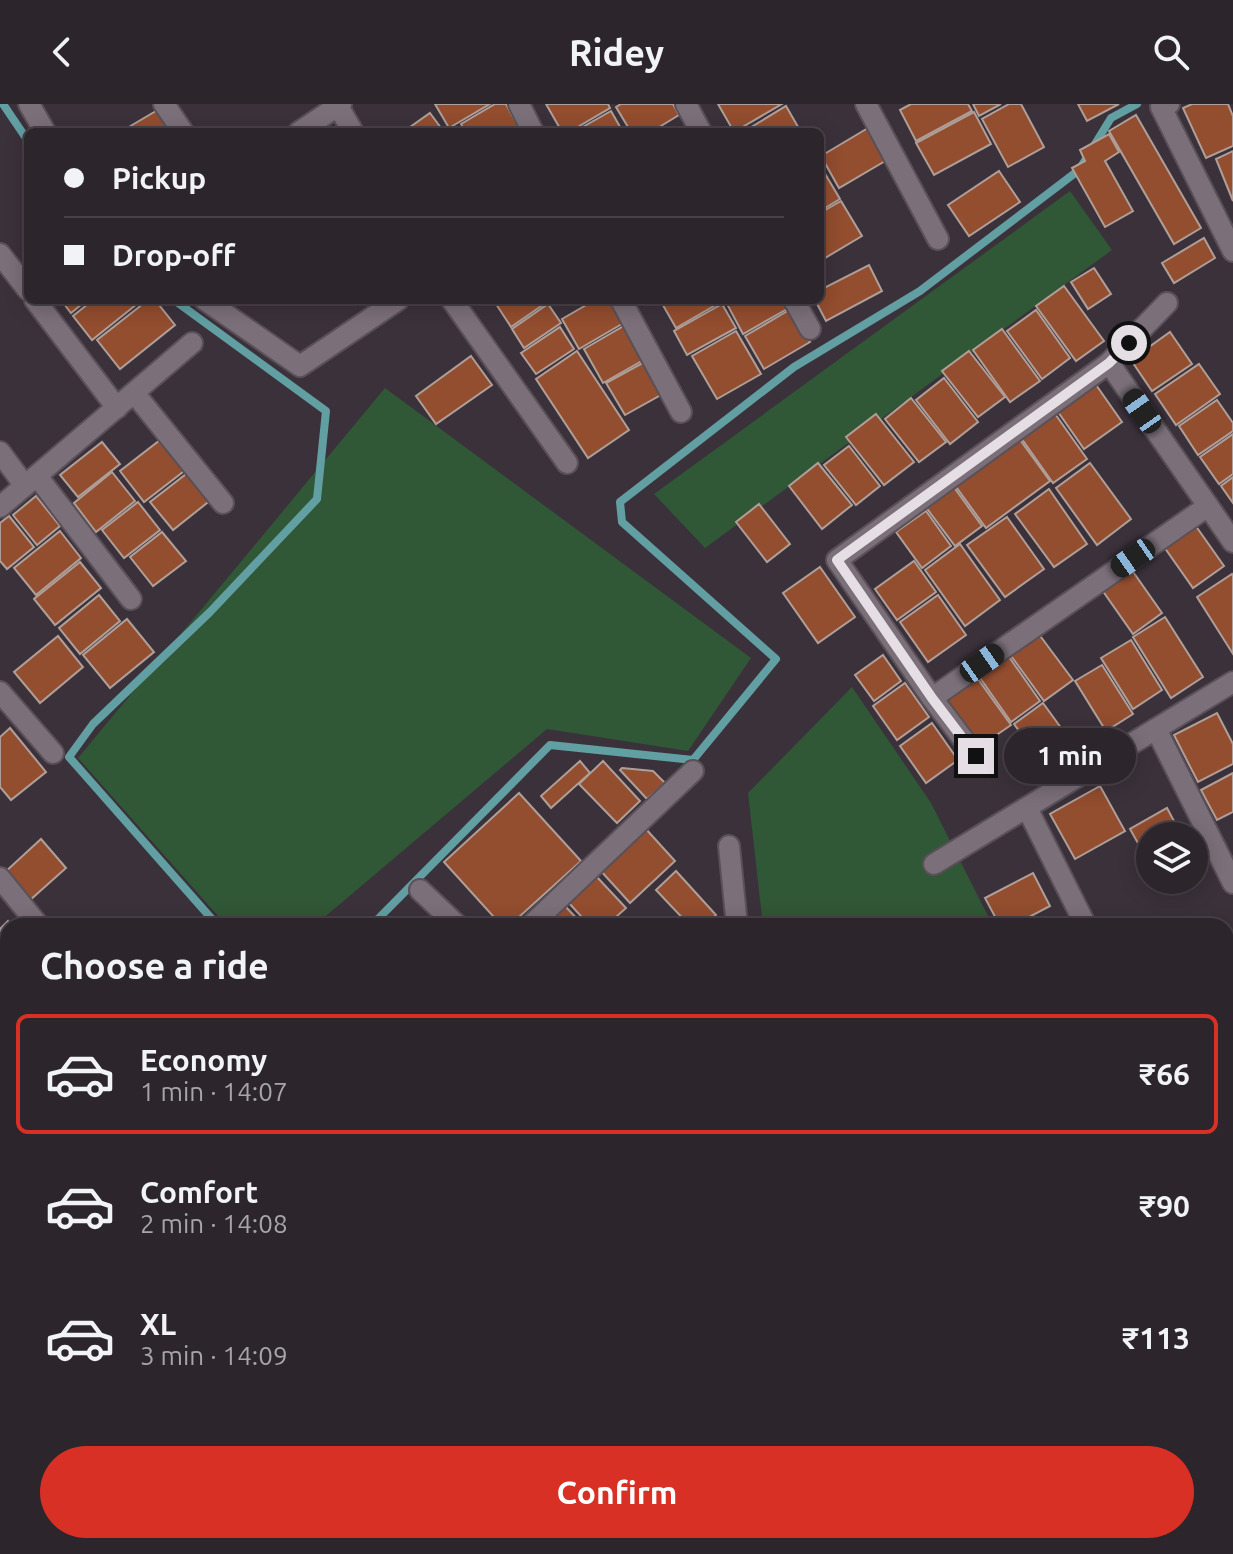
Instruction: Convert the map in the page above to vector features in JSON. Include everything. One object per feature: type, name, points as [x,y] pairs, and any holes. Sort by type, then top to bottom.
[{"type":"street","points":[[29,104],[43,128]]},
{"type":"street","points":[[164,104],[180,128]]},
{"type":"street","points":[[519,104],[531,128]]},
{"type":"street","points":[[686,104],[699,128]]},
{"type":"street","points":[[866,104],[938,239]]},
{"type":"street","points":[[1169,104],[1161,107],[1231,241]]},
{"type":"street","points":[[305,128],[340,105],[351,128]]},
{"type":"street","points":[[0,254],[24,285]]},
{"type":"street","points":[[976,756],[837,560],[1109,363],[1167,303]]},
{"type":"street","points":[[38,304],[117,408]]},
{"type":"street","points":[[211,304],[300,366],[392,304]]},
{"type":"street","points":[[455,304],[567,463]]},
{"type":"street","points":[[623,304],[681,412]]},
{"type":"street","points":[[796,304],[810,329]]},
{"type":"street","points":[[0,507],[192,343]]},
{"type":"street","points":[[1109,363],[1233,542]]},
{"type":"street","points":[[135,394],[223,503]]},
{"type":"street","points":[[0,452],[31,481],[131,599]]},
{"type":"street","points":[[932,698],[1208,506]]},
{"type":"street","points":[[934,864],[1233,682]]},
{"type":"street","points":[[0,692],[53,753]]},
{"type":"street","points":[[1156,729],[1233,883]]},
{"type":"street","points":[[538,918],[693,771]]},
{"type":"street","points":[[1027,808],[1082,918]]},
{"type":"street","points":[[729,846],[736,918]]},
{"type":"street","points":[[0,878],[32,918]]},
{"type":"street","points":[[420,890],[450,918]]},
{"type":"green space","points":[[1070,191],[1112,250],[705,548],[654,494]]},
{"type":"green space","points":[[385,388],[751,658],[688,751],[547,729],[323,918],[220,918],[78,758]]},
{"type":"green space","points":[[852,687],[931,803],[989,918],[762,918],[748,793]]},
{"type":"building","points":[[435,104],[490,104],[449,128]]},
{"type":"building","points":[[495,104],[506,104],[519,128],[464,128],[461,124]]},
{"type":"building","points":[[546,104],[608,104],[610,108],[576,128],[560,128]]},
{"type":"building","points":[[621,104],[673,104],[679,115],[658,128],[629,128],[616,107]]},
{"type":"building","points":[[718,104],[782,104],[741,128],[732,128]]},
{"type":"building","points":[[911,104],[968,104],[972,111],[916,141],[900,110]]},
{"type":"building","points":[[973,104],[1001,104],[979,116]]},
{"type":"building","points":[[1009,104],[1021,104],[1044,147],[1008,167],[982,119]]},
{"type":"building","points":[[1078,104],[1119,104],[1087,121]]},
{"type":"building","points":[[1192,104],[1228,104],[1233,116],[1233,146],[1206,158],[1183,108]]},
{"type":"building","points":[[786,106],[799,128],[750,128]]},
{"type":"building","points":[[161,108],[173,128],[127,128]]},
{"type":"building","points":[[611,111],[621,128],[581,128]]},
{"type":"building","points":[[974,112],[991,144],[934,175],[916,143]]},
{"type":"building","points":[[430,113],[441,128],[409,128]]},
{"type":"building","points":[[1136,115],[1201,228],[1174,244],[1109,131]]},
{"type":"building","points":[[873,125],[892,157],[839,188],[824,161],[824,154]]},
{"type":"building","points":[[1109,134],[1119,152],[1105,161],[1133,211],[1105,227],[1072,168],[1085,161],[1080,150]]},
{"type":"building","points":[[1233,151],[1233,201],[1216,159]]},
{"type":"building","points":[[999,171],[1020,202],[969,236],[948,205]]},
{"type":"building","points":[[824,172],[840,199],[824,209]]},
{"type":"building","points":[[841,201],[862,236],[824,259],[824,211]]},
{"type":"building","points":[[1204,238],[1215,258],[1174,283],[1162,263]]},
{"type":"building","points":[[869,265],[882,291],[826,321],[817,304],[824,304],[824,288]]},
{"type":"building","points":[[1094,268],[1111,294],[1088,309],[1071,282]]},
{"type":"building","points":[[1064,286],[1104,341],[1076,361],[1036,306]]},
{"type":"building","points":[[64,304],[82,304],[71,313]]},
{"type":"building","points":[[88,304],[137,304],[92,340],[73,316]]},
{"type":"building","points":[[143,304],[158,304],[175,325],[120,369],[97,340]]},
{"type":"building","points":[[496,304],[544,304],[511,327]]},
{"type":"building","points":[[548,304],[561,323],[524,348],[512,329]]},
{"type":"building","points":[[588,304],[617,304],[627,321],[579,349],[562,319]]},
{"type":"building","points":[[662,304],[717,304],[676,328]]},
{"type":"building","points":[[722,304],[736,328],[687,355],[674,331]]},
{"type":"building","points":[[727,304],[784,304],[787,309],[743,334]]},
{"type":"building","points":[[791,309],[810,342],[764,369],[745,336]]},
{"type":"building","points":[[1036,310],[1070,358],[1042,379],[1007,331]]},
{"type":"building","points":[[627,324],[647,358],[603,383],[584,349]]},
{"type":"building","points":[[560,327],[574,349],[536,374],[521,353]]},
{"type":"building","points":[[1002,329],[1040,381],[1010,402],[973,350]]},
{"type":"building","points":[[736,331],[761,374],[717,399],[692,356]]},
{"type":"building","points":[[1170,332],[1192,364],[1152,391],[1131,360]]},
{"type":"building","points":[[577,351],[629,430],[588,458],[536,379]]},
{"type":"building","points":[[969,351],[1005,397],[978,417],[942,371]]},
{"type":"building","points":[[471,356],[492,385],[436,424],[416,396]]},
{"type":"building","points":[[648,360],[666,392],[625,415],[606,383]]},
{"type":"building","points":[[1199,364],[1220,394],[1176,425],[1155,394]]},
{"type":"building","points":[[944,378],[978,422],[950,444],[916,400]]},
{"type":"building","points":[[1094,382],[1122,422],[1084,449],[1056,409]]},
{"type":"building","points":[[911,398],[946,442],[919,462],[885,419]]},
{"type":"building","points":[[1217,400],[1233,423],[1233,431],[1198,455],[1179,426]]},
{"type":"building","points":[[1053,411],[1087,459],[1053,483],[1019,435]]},
{"type":"building","points":[[876,414],[914,462],[884,485],[846,437]]},
{"type":"building","points":[[1233,434],[1233,474],[1219,484],[1200,457]]},
{"type":"building","points":[[164,437],[188,468],[144,502],[120,471]]},
{"type":"building","points":[[1018,437],[1050,481],[986,528],[954,484]]},
{"type":"building","points":[[102,442],[120,464],[78,497],[60,475]]},
{"type":"building","points":[[849,446],[880,486],[856,505],[824,465]]},
{"type":"building","points":[[818,463],[852,505],[822,529],[789,486]]},
{"type":"building","points":[[1090,463],[1131,519],[1097,545],[1056,488]]},
{"type":"building","points":[[190,471],[212,499],[173,530],[150,502]]},
{"type":"building","points":[[112,472],[135,501],[96,532],[74,503]]},
{"type":"building","points":[[1233,477],[1233,503],[1221,486]]},
{"type":"building","points":[[953,486],[982,526],[955,546],[925,506]]},
{"type":"building","points":[[1049,489],[1087,544],[1054,567],[1015,514]]},
{"type":"building","points":[[36,496],[60,526],[37,545],[13,515]]},
{"type":"building","points":[[138,502],[160,530],[124,558],[102,530]]},
{"type":"building","points":[[759,504],[790,544],[767,562],[736,522]]},
{"type":"building","points":[[926,511],[951,546],[922,568],[896,532]]},
{"type":"building","points":[[9,516],[34,547],[7,569],[0,561],[0,523]]},
{"type":"building","points":[[1007,517],[1044,569],[1005,597],[967,545]]},
{"type":"building","points":[[1193,522],[1224,566],[1193,588],[1162,544]]},
{"type":"building","points":[[60,531],[81,558],[36,595],[14,568]]},
{"type":"building","points":[[162,532],[186,561],[153,586],[130,557]]},
{"type":"building","points":[[960,544],[1000,600],[965,626],[925,570]]},
{"type":"building","points":[[914,561],[936,592],[897,620],[875,589]]},
{"type":"building","points":[[80,562],[101,588],[55,625],[34,599]]},
{"type":"building","points":[[1129,566],[1162,613],[1133,634],[1100,587]]},
{"type":"building","points":[[820,567],[855,617],[818,643],[783,593]]},
{"type":"building","points":[[1233,576],[1233,654],[1197,597]]},
{"type":"building","points":[[99,595],[120,621],[80,654],[59,628]]},
{"type":"building","points":[[938,595],[966,635],[928,662],[900,622]]},
{"type":"building","points":[[1165,617],[1203,677],[1171,698],[1133,637]]},
{"type":"building","points":[[127,619],[154,652],[110,688],[83,655]]},
{"type":"building","points":[[1038,633],[1073,680],[1044,701],[1009,653]]},
{"type":"building","points":[[58,636],[83,667],[40,703],[14,672]]},
{"type":"building","points":[[1131,640],[1162,690],[1133,709],[1101,658]]},
{"type":"building","points":[[1007,654],[1040,701],[1011,722],[978,675]]},
{"type":"building","points":[[883,655],[901,681],[874,701],[855,675]]},
{"type":"building","points":[[1102,665],[1133,714],[1106,731],[1075,681]]},
{"type":"building","points":[[975,675],[1011,725],[979,747],[943,698]]},
{"type":"building","points":[[905,683],[929,717],[897,740],[873,706]]},
{"type":"building","points":[[1043,703],[1075,747],[1046,768],[1014,724]]},
{"type":"building","points":[[1217,713],[1233,744],[1233,764],[1198,782],[1174,735]]},
{"type":"building","points":[[932,723],[958,760],[926,783],[900,746]]},
{"type":"building","points":[[10,728],[46,772],[11,800],[0,787],[0,737]]},
{"type":"building","points":[[580,761],[590,773],[551,808],[541,796]]},
{"type":"building","points":[[603,761],[640,801],[617,823],[579,784]]},
{"type":"building","points":[[620,770],[653,771],[665,783],[647,799]]},
{"type":"building","points":[[1233,773],[1233,812],[1217,820],[1201,790]]},
{"type":"building","points":[[1100,786],[1125,831],[1075,859],[1050,814]]},
{"type":"building","points":[[519,793],[581,861],[518,918],[495,918],[444,862]]},
{"type":"building","points":[[1167,808],[1174,822],[1142,822]]},
{"type":"building","points":[[1136,826],[1136,840],[1130,829]]},
{"type":"building","points":[[645,828],[675,861],[630,903],[600,870]]},
{"type":"building","points":[[41,839],[66,868],[29,901],[4,873]]},
{"type":"building","points":[[676,871],[716,915],[713,918],[682,918],[656,890]]},
{"type":"building","points":[[1033,873],[1050,906],[1027,918],[996,918],[985,898]]},
{"type":"building","points":[[596,876],[626,908],[615,918],[583,918],[568,902]]},
{"type":"building","points":[[564,905],[576,918],[550,918]]},
{"type":"waterway","points":[[3,104],[24,135]]},
{"type":"waterway","points":[[379,918],[550,745],[693,760],[776,659],[622,522],[620,502],[794,367],[920,291],[1079,170],[1111,118],[1137,104]]},
{"type":"waterway","points":[[179,304],[326,411],[317,499],[210,612],[93,724],[69,757],[211,918]]},
{"type":"route","points":[[976,756],[837,560],[1109,363],[1129,343]]}]
